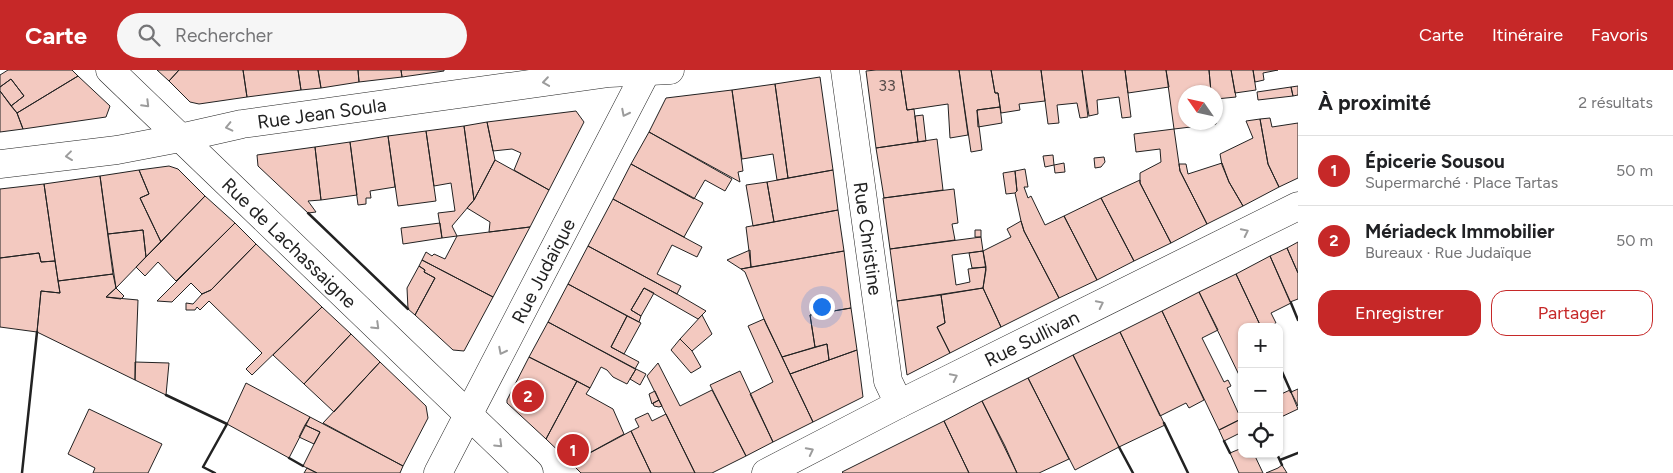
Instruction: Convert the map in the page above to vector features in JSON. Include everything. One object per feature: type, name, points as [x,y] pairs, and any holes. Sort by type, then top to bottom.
[{"type":"street","name":"Rue de Lachassaigne","points":[[110,70],[529,473]]},
{"type":"street","name":"Rue Jean Soula","points":[[0,164],[116,150],[242,124],[609,73],[655,70]]},
{"type":"street","name":"Rue Judaïque","points":[[438,473],[468,414],[655,70]]},
{"type":"street","name":"Rue Christine","points":[[845,70],[888,381],[899,404]]},
{"type":"street","name":"Rue Sullivan","points":[[766,473],[899,404],[1298,206]]},
{"type":"building","points":[[8,70],[72,70],[78,76],[17,113],[11,106],[24,96],[11,79],[0,87],[0,75]]},
{"type":"building","points":[[157,70],[179,70],[169,81]]},
{"type":"building","points":[[179,70],[243,70],[247,97],[199,104],[190,102],[169,81]]},
{"type":"building","points":[[243,70],[298,70],[301,90],[247,97]]},
{"type":"building","points":[[298,70],[318,70],[321,88],[301,90]]},
{"type":"building","points":[[318,70],[358,70],[359,82],[321,88]]},
{"type":"building","points":[[358,70],[401,70],[402,77],[359,82]]},
{"type":"building","points":[[401,70],[444,70],[444,71],[402,77]]},
{"type":"building","points":[[901,70],[907,110],[914,109],[918,142],[876,148],[866,71]]},
{"type":"building","points":[[901,70],[959,70],[968,135],[950,138],[948,104],[907,110]]},
{"type":"building","points":[[959,70],[991,70],[995,93],[998,93],[1000,107],[977,110],[982,150],[971,152]]},
{"type":"building","points":[[991,70],[1041,70],[1045,101],[1019,104],[1020,110],[1001,113],[998,93],[995,93]]},
{"type":"building","points":[[1041,70],[1082,70],[1088,117],[1080,118],[1077,103],[1057,105],[1059,123],[1048,124]]},
{"type":"building","points":[[1082,70],[1125,70],[1131,117],[1122,118],[1119,97],[1097,100],[1098,114],[1089,116]]},
{"type":"building","points":[[1125,70],[1166,70],[1169,87],[1128,93]]},
{"type":"building","points":[[1166,70],[1209,70],[1210,85],[1178,85],[1178,129],[1174,129]]},
{"type":"building","points":[[1209,70],[1231,70],[1236,97],[1223,98],[1223,85],[1210,85]]},
{"type":"building","points":[[1231,70],[1253,70],[1256,90],[1235,93]]},
{"type":"building","points":[[1253,70],[1278,70],[1263,73],[1264,80],[1255,82]]},
{"type":"building","points":[[78,76],[110,106],[106,117],[23,129],[17,113]]},
{"type":"building","points":[[820,77],[833,170],[788,178],[775,84]]},
{"type":"building","points":[[11,79],[24,96],[11,106],[0,91],[0,87]]},
{"type":"building","points":[[775,84],[788,178],[777,180],[773,154],[742,159],[732,90]]},
{"type":"building","points":[[1298,86],[1298,95],[1293,96],[1291,87]]},
{"type":"building","points":[[1291,87],[1293,96],[1258,100],[1257,92]]},
{"type":"building","points":[[732,90],[743,171],[738,172],[740,182],[649,132],[666,98]]},
{"type":"building","points":[[0,91],[17,113],[23,129],[0,132]]},
{"type":"building","points":[[1000,107],[1002,123],[978,127],[977,110]]},
{"type":"building","points":[[576,111],[584,122],[549,190],[514,170],[521,153],[512,149],[493,151],[487,122]]},
{"type":"building","points":[[923,115],[926,141],[918,142],[915,116]]},
{"type":"building","points":[[1270,118],[1272,127],[1298,123],[1298,178],[1279,187],[1268,164],[1260,119]]},
{"type":"building","points":[[1260,119],[1268,164],[1279,187],[1243,206],[1229,182],[1220,154],[1253,138],[1246,121]]},
{"type":"building","points":[[487,122],[495,160],[474,200],[464,126]]},
{"type":"building","points":[[464,126],[474,200],[452,226],[457,236],[442,238],[438,213],[455,211],[451,183],[434,186],[426,131]]},
{"type":"building","points":[[1174,129],[1180,171],[1207,224],[1171,243],[1140,183],[1140,173],[1161,162],[1160,149],[1136,152],[1134,134]]},
{"type":"building","points":[[426,131],[436,201],[398,206],[388,136]]},
{"type":"building","points":[[649,132],[732,179],[725,191],[705,180],[694,199],[631,164]]},
{"type":"building","points":[[388,136],[395,187],[370,191],[371,198],[366,198],[366,204],[358,205],[350,142]]},
{"type":"building","points":[[937,139],[943,190],[884,198],[876,148]]},
{"type":"building","points":[[350,142],[357,195],[321,200],[315,147]]},
{"type":"building","points":[[315,147],[321,200],[308,201],[316,212],[308,213],[258,166],[257,155]]},
{"type":"building","points":[[1053,155],[1054,165],[1045,167],[1043,156]]},
{"type":"building","points":[[1104,157],[1105,162],[1101,167],[1095,168],[1094,158]]},
{"type":"building","points":[[495,160],[549,190],[530,227],[489,232],[490,222],[467,208],[474,200]]},
{"type":"building","points":[[1064,163],[1065,172],[1055,173],[1054,165]]},
{"type":"building","points":[[1222,163],[1229,182],[1243,206],[1207,224],[1180,171],[1179,164],[1186,164],[1188,174]]},
{"type":"building","points":[[631,164],[703,203],[684,237],[613,199]]},
{"type":"building","points":[[169,166],[178,169],[205,196],[161,242],[140,198],[149,194],[139,170]]},
{"type":"building","points":[[1025,169],[1028,187],[1024,187],[1028,198],[1031,196],[1045,225],[1064,216],[1097,280],[1059,298],[1024,231],[1021,221],[1015,193],[1017,191],[1015,171]]},
{"type":"building","points":[[139,170],[149,194],[140,198],[161,242],[146,257],[143,230],[108,234],[100,176]]},
{"type":"building","points":[[833,170],[838,210],[774,222],[767,182]]},
{"type":"building","points":[[1015,171],[1017,191],[1006,194],[1003,173]]},
{"type":"building","points":[[100,176],[113,274],[58,281],[44,184]]},
{"type":"building","points":[[1140,180],[1171,243],[1134,261],[1101,198]]},
{"type":"building","points":[[767,182],[774,222],[753,226],[746,185]]},
{"type":"building","points":[[44,184],[55,261],[41,262],[39,253],[0,258],[0,189]]},
{"type":"building","points":[[954,189],[958,223],[952,224],[955,240],[890,249],[883,198]]},
{"type":"building","points":[[205,196],[235,223],[176,281],[158,262],[145,276],[136,267]]},
{"type":"building","points":[[1101,198],[1134,261],[1097,280],[1064,216]]},
{"type":"building","points":[[613,199],[702,247],[697,257],[672,245],[657,274],[681,286],[677,294],[588,246]]},
{"type":"building","points":[[838,210],[844,251],[751,267],[746,227]]},
{"type":"building","points":[[1021,221],[1024,231],[1059,298],[1001,327],[983,288],[986,270],[983,251],[1011,237],[1007,229]]},
{"type":"building","points":[[235,223],[256,244],[211,290],[202,294],[191,283],[172,302],[157,301]]},
{"type":"building","points":[[440,223],[442,238],[403,244],[401,228]]},
{"type":"building","points":[[530,227],[493,297],[422,260],[426,252],[432,256],[434,254],[445,259],[457,236]]},
{"type":"building","points":[[143,230],[146,257],[116,288],[108,234]]},
{"type":"building","points":[[975,230],[981,230],[981,237],[975,237]]},
{"type":"building","points":[[981,237],[983,251],[952,255],[956,285],[970,282],[968,269],[986,267],[983,288],[897,301],[890,249]]},
{"type":"building","points":[[1298,242],[1298,273],[1287,248]]},
{"type":"building","points":[[256,244],[322,307],[252,375],[246,369],[262,353],[209,301],[200,310],[197,307],[195,310],[186,310],[186,303],[193,304],[202,294],[211,290]]},
{"type":"building","points":[[588,246],[706,311],[698,319],[644,288],[631,310],[641,316],[639,322],[568,284]]},
{"type":"building","points":[[1287,248],[1298,273],[1298,299],[1290,302],[1270,256]]},
{"type":"building","points":[[750,250],[751,267],[741,269],[727,260]]},
{"type":"building","points":[[844,251],[851,308],[810,315],[815,347],[782,357],[745,272],[741,269]]},
{"type":"building","points":[[983,251],[986,267],[972,268],[969,253]]},
{"type":"building","points":[[39,253],[41,262],[55,261],[60,293],[41,291],[37,332],[0,327],[0,258]]},
{"type":"building","points":[[1270,256],[1291,303],[1271,313],[1276,323],[1259,323],[1236,274]]},
{"type":"building","points":[[422,260],[493,297],[464,351],[453,350],[415,315],[435,278],[424,272],[425,270],[419,266]]},
{"type":"building","points":[[419,266],[425,270],[424,272],[435,278],[415,315],[408,309],[407,288]]},
{"type":"building","points":[[113,274],[116,288],[106,297],[138,300],[135,380],[37,332],[41,291],[60,293],[58,281]]},
{"type":"building","points":[[1236,274],[1259,323],[1238,323],[1238,373],[1199,292]]},
{"type":"building","points":[[568,284],[627,316],[611,347],[639,362],[635,369],[548,322]]},
{"type":"building","points":[[116,288],[124,296],[121,299],[106,297]]},
{"type":"building","points":[[644,288],[654,293],[641,316],[631,310]]},
{"type":"building","points":[[983,288],[1001,327],[950,353],[937,327],[945,323],[941,295]]},
{"type":"building","points":[[1199,292],[1218,330],[1202,338],[1224,382],[1228,380],[1231,386],[1227,388],[1238,412],[1238,420],[1219,430],[1162,311]]},
{"type":"building","points":[[941,295],[945,323],[937,327],[950,353],[907,375],[897,301]]},
{"type":"building","points":[[322,307],[351,334],[304,384],[273,355]]},
{"type":"building","points":[[851,308],[857,350],[829,360],[827,344],[815,347],[810,315]]},
{"type":"building","points":[[1162,311],[1204,400],[1189,408],[1186,403],[1160,416],[1120,332]]},
{"type":"building","points":[[702,315],[712,334],[692,351],[680,339]]},
{"type":"building","points":[[627,316],[641,323],[624,354],[611,347]]},
{"type":"building","points":[[764,319],[813,422],[773,442],[750,394],[773,382],[748,326]]},
{"type":"building","points":[[548,322],[636,369],[627,384],[613,377],[607,370],[601,367],[590,388],[529,357]]},
{"type":"building","points":[[1120,332],[1165,425],[1119,447],[1073,355]]},
{"type":"building","points":[[351,334],[380,362],[334,412],[304,384]]},
{"type":"building","points":[[680,339],[692,351],[701,367],[691,373],[671,350]]},
{"type":"building","points":[[827,344],[829,360],[790,374],[782,357]]},
{"type":"building","points":[[857,350],[863,397],[813,422],[790,374]]},
{"type":"building","points":[[1073,355],[1119,447],[1075,470],[1028,378]]},
{"type":"building","points":[[529,357],[577,381],[546,439],[507,403]]},
{"type":"building","points":[[135,362],[169,363],[166,395],[135,380]]},
{"type":"building","points":[[380,362],[426,406],[428,418],[403,466],[323,423]]},
{"type":"building","points":[[658,363],[680,406],[712,390],[746,456],[712,473],[695,473],[647,376]]},
{"type":"building","points":[[636,369],[646,374],[640,385],[630,379]]},
{"type":"building","points":[[740,371],[773,442],[746,456],[710,385]]},
{"type":"building","points":[[1028,378],[1069,459],[1039,473],[1017,473],[982,401]]},
{"type":"building","points":[[577,381],[590,388],[586,394],[613,409],[624,434],[571,463],[546,439]]},
{"type":"building","points":[[246,383],[310,417],[289,458],[227,424]]},
{"type":"building","points":[[1298,389],[1298,406],[1291,392]]},
{"type":"building","points":[[1290,390],[1298,409],[1283,416],[1283,413],[1283,393]]},
{"type":"building","points":[[655,391],[659,400],[652,404],[649,394]]},
{"type":"building","points":[[659,400],[662,406],[654,406],[653,403]]},
{"type":"building","points":[[982,401],[1017,473],[969,473],[944,421]]},
{"type":"building","points":[[89,409],[162,444],[148,473],[93,473],[95,468],[68,454]]},
{"type":"building","points":[[648,413],[652,421],[666,414],[695,473],[651,473],[631,431],[639,427],[635,419]]},
{"type":"building","points":[[310,417],[403,466],[400,473],[317,473],[303,466],[320,432],[305,425]]},
{"type":"building","points":[[1238,420],[1238,434],[1224,441],[1219,430]]},
{"type":"building","points":[[944,421],[969,473],[842,472]]},
{"type":"building","points":[[305,425],[320,432],[314,444],[299,437]]},
{"type":"building","points":[[631,431],[651,473],[581,473],[571,463]]},
{"type":"building","points":[[1238,450],[1238,458],[1256,458],[1263,473],[1239,473],[1230,453]]},
{"type":"building","points":[[1282,465],[1287,473],[1266,473],[1278,468]]},
{"type":"building","points":[[307,468],[317,473],[304,473]]},
{"type":"wall","points":[[308,213],[408,309]]},
{"type":"wall","points":[[1291,303],[1298,320]]},
{"type":"wall","points":[[22,473],[37,332]]},
{"type":"wall","points":[[1280,368],[1291,392]]},
{"type":"wall","points":[[166,395],[227,424],[203,467],[215,473]]},
{"type":"wall","points":[[1164,423],[1188,473]]},
{"type":"wall","points":[[1224,441],[1230,453]]},
{"type":"wall","points":[[1119,447],[1133,473]]},
{"type":"wall","points":[[1280,460],[1298,453]]},
{"type":"wall","points":[[289,458],[303,466]]},
{"type":"wall","points":[[1279,458],[1282,465]]},
{"type":"place","name":"Mériadeck Immobilier","points":[[528,396]]},
{"type":"place","name":"Épicerie Sousou","points":[[573,450]]}]
